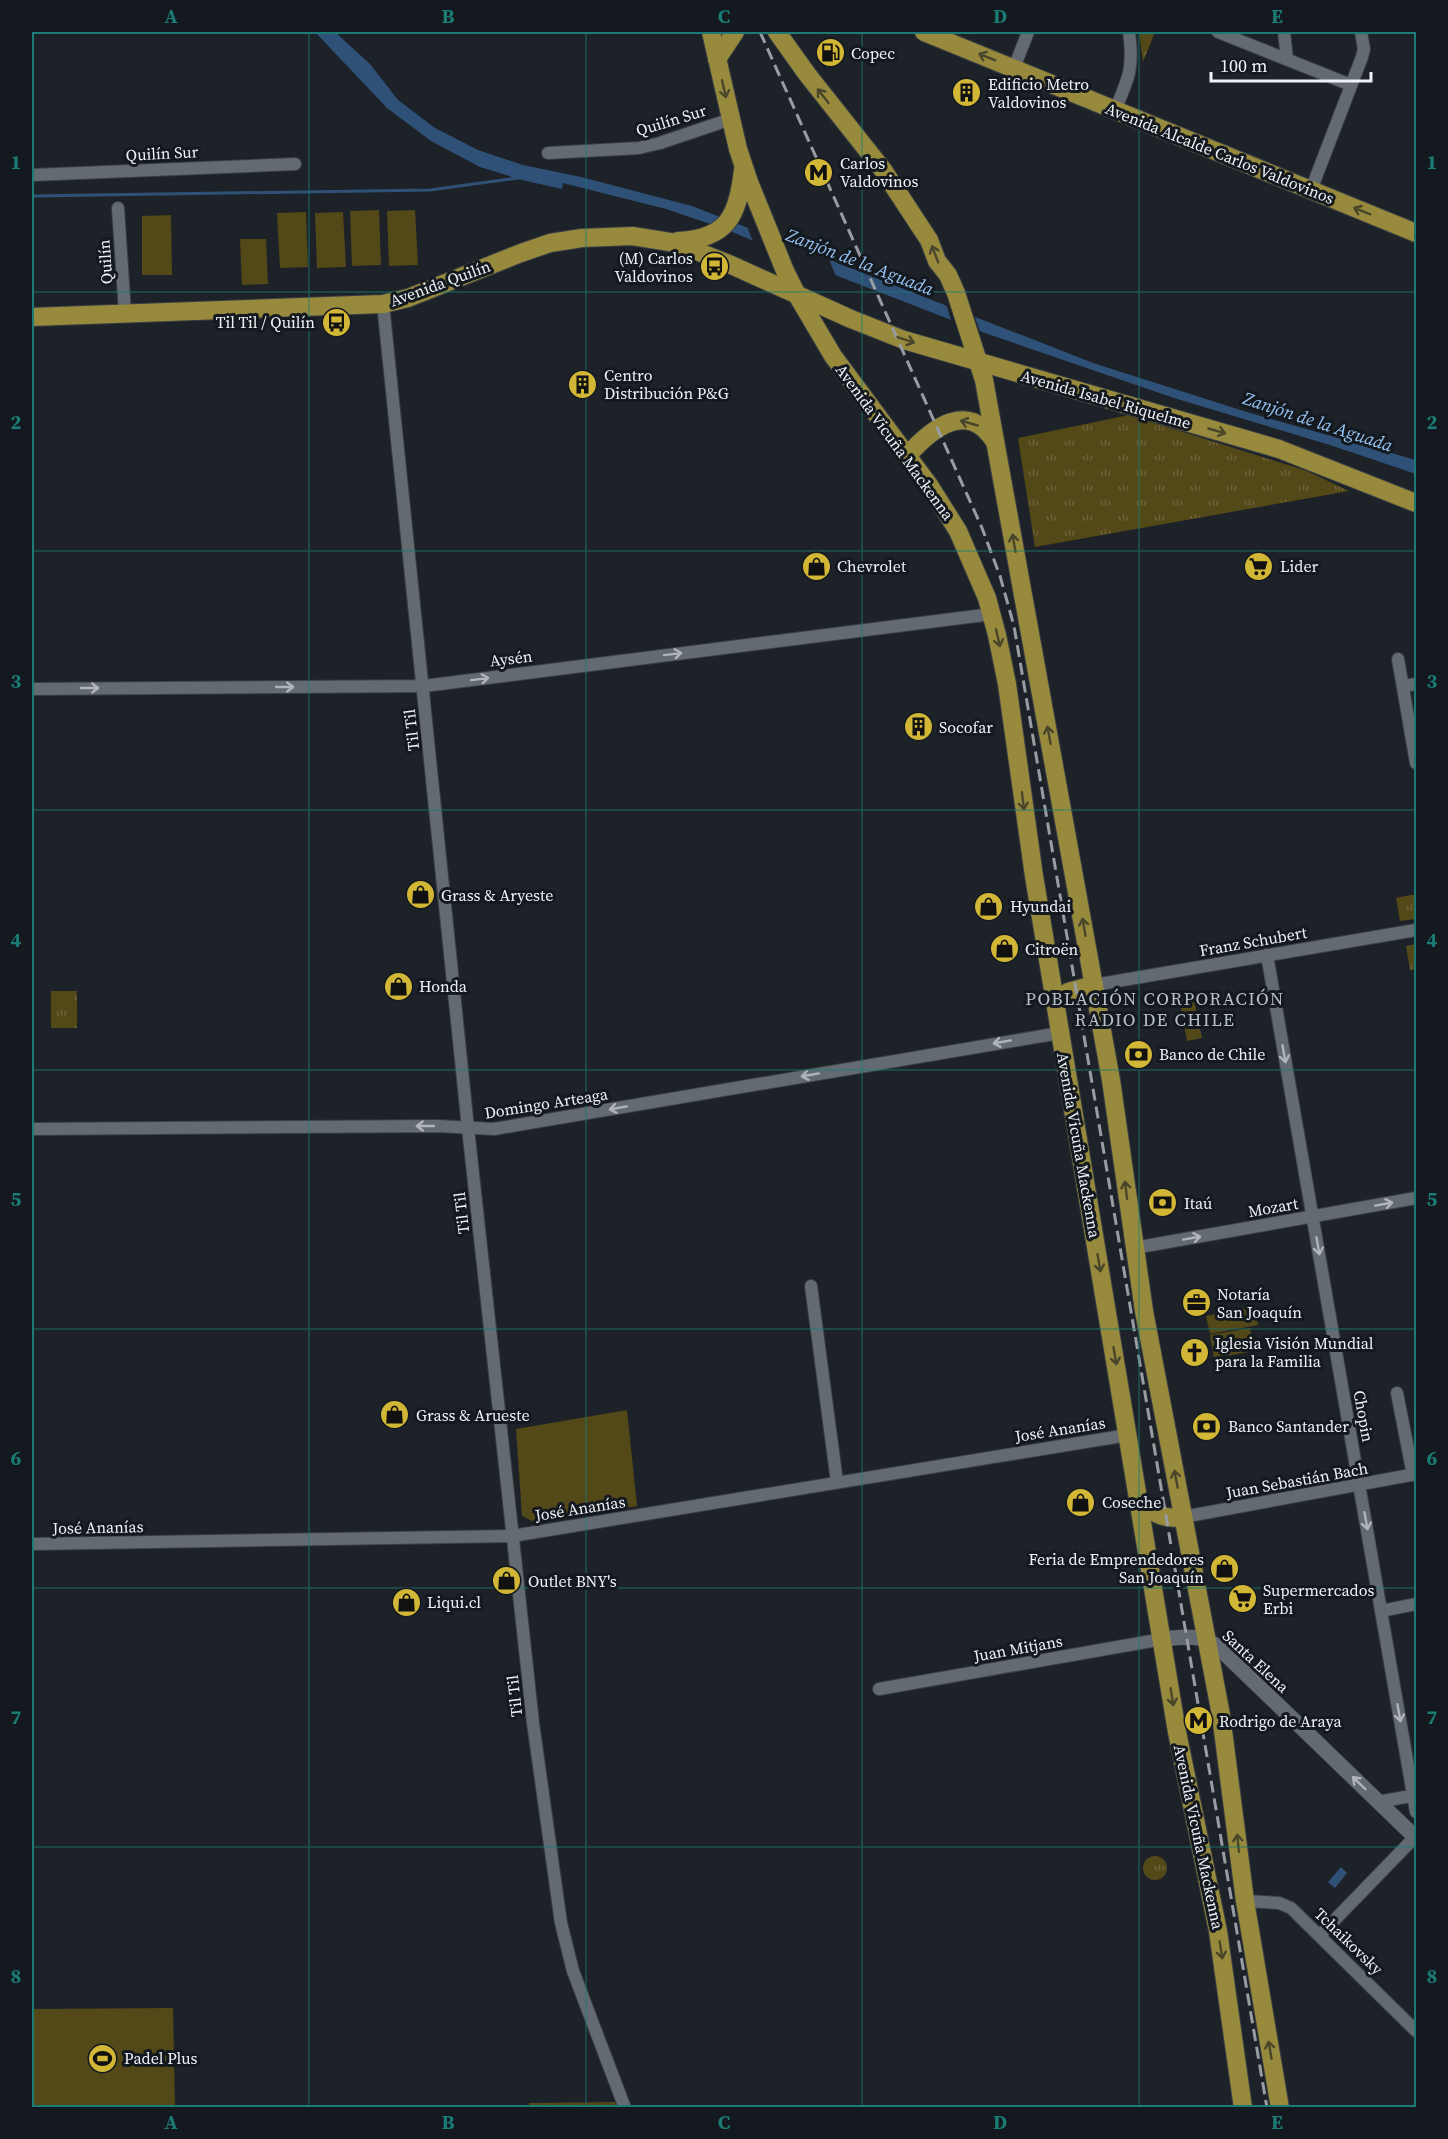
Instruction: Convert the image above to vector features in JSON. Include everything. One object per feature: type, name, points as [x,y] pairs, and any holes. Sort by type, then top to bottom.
[{"type":"main road","name":"Avenida Vicuña Mackenna","points":[[711,32],[730,119],[744,167],[782,263],[833,356],[941,503],[958,531],[992,614],[1007,684],[1031,859],[1185,1775],[1218,1931],[1243,2108]]},
{"type":"main road","points":[[717,59],[735,32]]},
{"type":"main road","name":"Avenida Vicuña Mackenna","points":[[777,32],[807,75],[870,152],[934,248],[937,261],[948,275],[979,363],[996,444],[1115,1101],[1134,1248],[1227,1755],[1245,1901],[1280,2108]]},
{"type":"main road","name":"Avenida Alcalde Carlos Valdovinos","points":[[924,32],[1416,233]]},
{"type":"main road","points":[[670,242],[706,238],[720,229],[735,212],[744,167]]},
{"type":"main road","name":"Avenida Quilín","points":[[32,317],[384,304],[408,298],[550,243],[614,236],[642,237],[670,242],[729,264],[797,294]]},
{"type":"main road","name":"Avenida Isabel Riquelme","points":[[797,294],[876,330],[979,363],[1279,449],[1416,503]]},
{"type":"main road","points":[[907,456],[935,429],[953,420],[964,420],[977,424],[989,433],[996,444]]},
{"type":"main road","points":[[1055,1004],[1068,992],[1094,985]]},
{"type":"main road","points":[[1140,1501],[1157,1514],[1171,1518],[1184,1517]]},
{"type":"street","points":[[1014,68],[1028,32]]},
{"type":"street","points":[[1115,110],[1131,68],[1129,32]]},
{"type":"street","points":[[1218,32],[1351,85]]},
{"type":"street","points":[[1284,32],[1287,59]]},
{"type":"street","points":[[1311,190],[1363,53],[1361,32]]},
{"type":"street","name":"Quilín Sur","points":[[548,153],[639,148],[730,119]]},
{"type":"street","name":"Quilín Sur","points":[[32,175],[295,164]]},
{"type":"street","name":"Quilín","points":[[118,208],[125,314]]},
{"type":"street","name":"Til Til","points":[[384,304],[468,1128],[533,1723],[563,1938],[624,2108]]},
{"type":"street","name":"Aysén","points":[[32,689],[423,686],[992,614]]},
{"type":"street","points":[[1398,659],[1416,763]]},
{"type":"street","points":[[1403,686],[1416,684]]},
{"type":"street","name":"Franz Schubert","points":[[1094,985],[1416,930]]},
{"type":"street","name":"Chopin","points":[[1267,955],[1415,1795],[1416,1812]]},
{"type":"street","name":"Domingo Arteaga","points":[[32,1130],[426,1126],[494,1129],[1060,1033]]},
{"type":"street","name":"Mozart","points":[[1134,1248],[1416,1198]]},
{"type":"street","points":[[811,1286],[837,1482]]},
{"type":"street","points":[[1397,1393],[1415,1475]]},
{"type":"street","name":"José Ananías","points":[[32,1544],[512,1536],[1128,1435]]},
{"type":"street","name":"Juan Sebastián Bach","points":[[1184,1517],[1415,1475]]},
{"type":"street","points":[[1382,1611],[1416,1604]]},
{"type":"street","name":"Santa Elena","points":[[1163,1639],[1193,1636],[1217,1646],[1416,1836]]},
{"type":"street","name":"Juan Mitjans","points":[[879,1689],[1163,1639]]},
{"type":"street","points":[[1378,1802],[1415,1795]]},
{"type":"street","points":[[1320,1935],[1416,1836]]},
{"type":"street","name":"Tchaikovsky","points":[[1245,1901],[1279,1903],[1291,1908],[1416,2031]]},
{"type":"green space","points":[[1139,32],[1155,32],[1143,62]]},
{"type":"green space","points":[[379,210],[381,265],[352,266],[350,211]]},
{"type":"green space","points":[[415,210],[418,265],[389,266],[387,211]]},
{"type":"green space","points":[[306,212],[308,267],[280,268],[277,213]]},
{"type":"green space","points":[[343,212],[346,267],[317,268],[315,213]]},
{"type":"green space","points":[[171,215],[172,275],[142,275],[142,216]]},
{"type":"green space","points":[[240,239],[266,239],[268,284],[242,285]]},
{"type":"green space","points":[[1129,415],[1307,471],[1349,491],[1035,547],[1018,438]]},
{"type":"green space","points":[[1416,894],[1416,919],[1400,921],[1396,898]]},
{"type":"green space","points":[[1416,944],[1416,969],[1410,970],[1406,946]]},
{"type":"green space","points":[[1192,990],[1202,1038],[1187,1041],[1178,993]]},
{"type":"green space","points":[[51,991],[77,991],[77,1028],[51,1028]]},
{"type":"green space","points":[[1254,1307],[1258,1325],[1210,1334],[1206,1316]]},
{"type":"green space","points":[[1250,1328],[1254,1351],[1214,1358],[1210,1335]]},
{"type":"green space","points":[[627,1410],[637,1506],[536,1523],[522,1516],[516,1429]]},
{"type":"green space","points":[[1155,1856],[1164,1859],[1167,1868],[1164,1877],[1155,1880],[1146,1877],[1143,1868],[1146,1859]]},
{"type":"green space","name":"Padel Plus","points":[[173,2008],[175,2107],[32,2107],[32,2009]]},
{"type":"green space","points":[[615,2102],[616,2107],[529,2107],[529,2103]]},
{"type":"water","points":[[315,32],[335,32],[370,64],[398,100],[435,128],[478,150],[523,165],[581,177],[692,206],[1093,363],[1250,413],[1416,460],[1416,474],[1333,446],[1174,398],[985,333],[835,275],[725,229],[666,209],[563,183],[562,189],[522,180],[480,167],[431,141],[387,108]]},
{"type":"water","points":[[1341,1867],[1347,1873],[1335,1888],[1328,1882]]},
{"type":"pier","points":[[746,224],[828,257],[837,279],[754,244]]},
{"type":"pier","points":[[945,301],[973,312],[981,334],[952,323]]},
{"type":"waterway","points":[[32,196],[430,190],[518,178]]},
{"type":"railway","points":[[760,32],[982,528],[1000,576],[1014,626],[1267,2108]]},
{"type":"place","name":"Copec","points":[[830,53]]},
{"type":"place","name":"Edificio Metro Valdovinos","points":[[967,93]]},
{"type":"place","name":"Carlos Valdovinos","points":[[819,172]]},
{"type":"place","name":"(M) Carlos Valdovinos","points":[[714,267]]},
{"type":"place","name":"Til Til / Quilín","points":[[336,322]]},
{"type":"place","name":"Centro Distribución P&G","points":[[583,384]]},
{"type":"place","name":"Chevrolet","points":[[816,566]]},
{"type":"place","name":"Lider","points":[[1259,566]]},
{"type":"place","name":"Socofar","points":[[918,727]]},
{"type":"place","name":"Grass & Aryeste","points":[[420,895]]},
{"type":"place","name":"Hyundai","points":[[989,906]]},
{"type":"place","name":"Citroën","points":[[1004,949]]},
{"type":"place","name":"Honda","points":[[398,986]]},
{"type":"place","name":"Banco de Chile","points":[[1138,1054]]},
{"type":"place","name":"Itaú","points":[[1163,1203]]},
{"type":"place","name":"Notaría San Joaquín","points":[[1196,1303]]},
{"type":"place","name":"Iglesia Visión Mundial para la Familia","points":[[1194,1352]]},
{"type":"place","name":"Grass & Arueste","points":[[395,1415]]},
{"type":"place","name":"Banco Santander","points":[[1207,1426]]},
{"type":"place","name":"Coseche","points":[[1081,1502]]},
{"type":"place","name":"Feria de Emprendedores San Joaquín","points":[[1225,1568]]},
{"type":"place","name":"Outlet BNY's","points":[[507,1581]]},
{"type":"place","name":"Supermercados Erbi","points":[[1242,1599]]},
{"type":"place","name":"Liqui.cl","points":[[406,1602]]},
{"type":"place","name":"Rodrigo de Araya","points":[[1198,1721]]},
{"type":"place","name":"Padel Plus","points":[[103,2058]]},
{"type":"district","name":"POBLACIÓN CORPORACIÓN RADIO DE CHILE","points":[[1155,1009]]},
{"type":"water label","name":"Zanjón de la Aguada","points":[[860,262]]},
{"type":"water label","name":"Zanjón de la Aguada","points":[[1318,422]]}]
